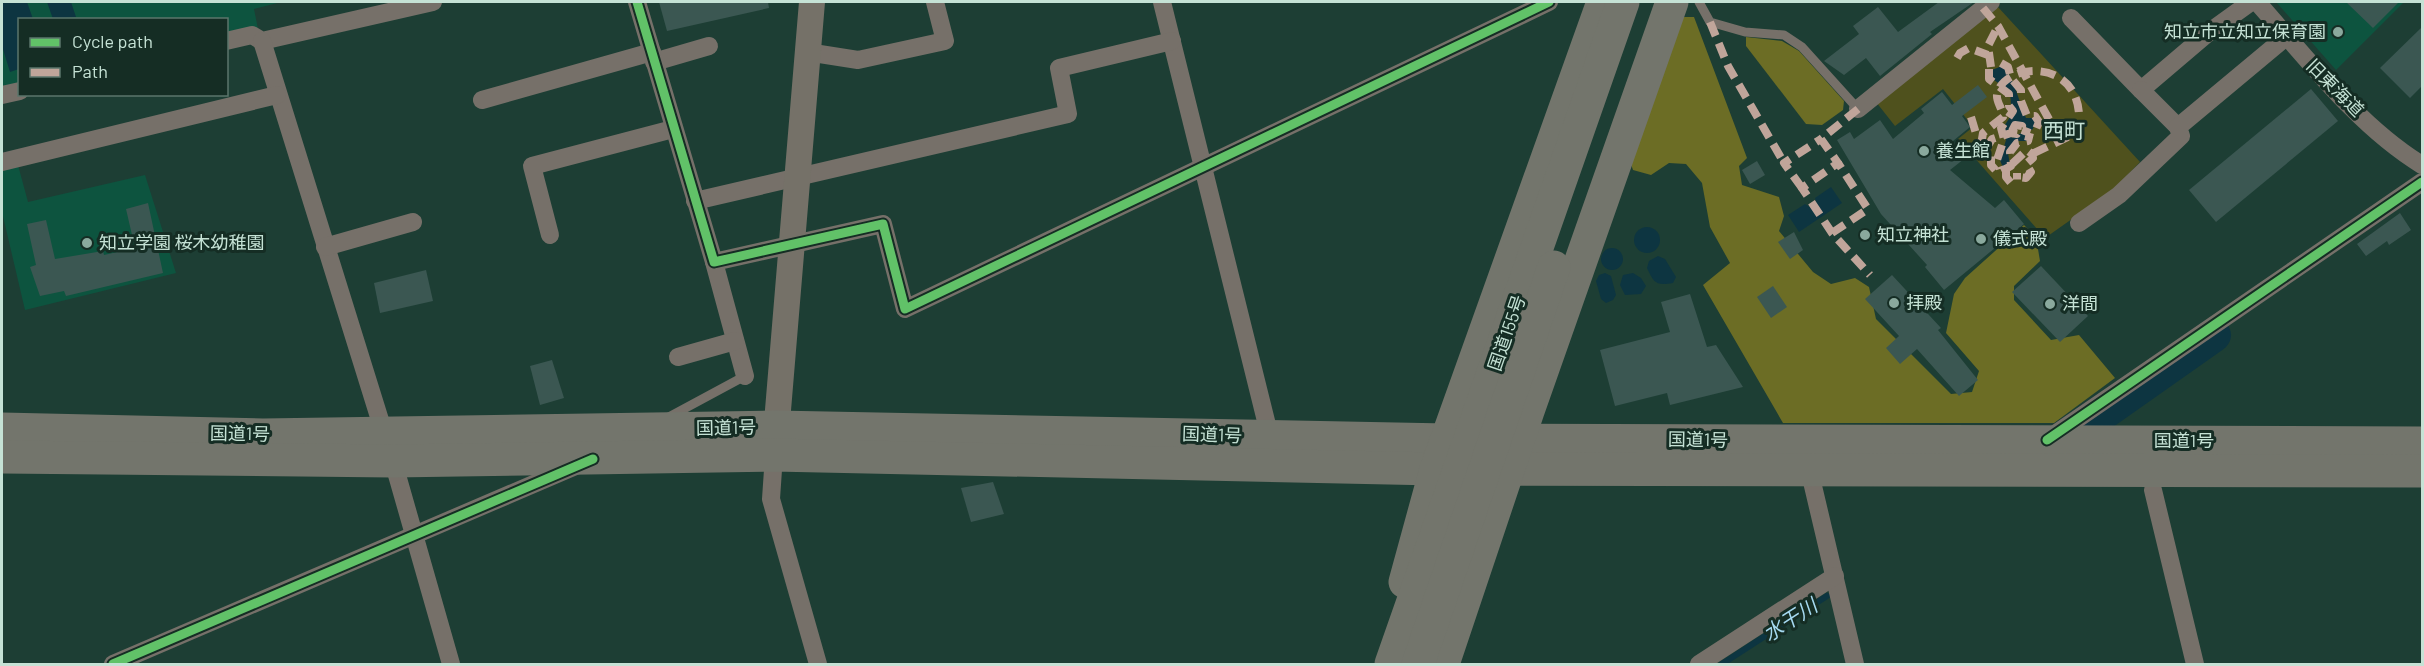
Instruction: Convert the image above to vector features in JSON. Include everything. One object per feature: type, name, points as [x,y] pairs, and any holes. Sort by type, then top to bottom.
[{"type":"highway","points":[[1377,664],[1395,615],[1441,455],[1603,2]]},
{"type":"highway","name":"国道155号","points":[[1391,664],[1623,2]]},
{"type":"highway","name":"国道155号","points":[[1418,664],[1646,2]]},
{"type":"highway","points":[[1443,664],[1518,438],[1672,2]]},
{"type":"highway","name":"国道1号","points":[[2,429],[263,435],[389,447],[593,459],[775,441],[1441,455],[1518,438],[2422,443]]},
{"type":"highway","name":"国道1号","points":[[2,457],[389,447],[1270,437],[1441,455],[1509,470],[2422,471]]},
{"type":"street","points":[[262,41],[432,2]]},
{"type":"street","points":[[637,2],[714,262],[745,376]]},
{"type":"street","points":[[812,2],[790,243],[771,499],[818,664]]},
{"type":"street","points":[[807,52],[858,60],[945,41],[935,2]]},
{"type":"street","points":[[1162,2],[1270,437]]},
{"type":"street","points":[[714,262],[790,243],[883,224],[905,309],[1549,2]]},
{"type":"street","points":[[2141,90],[2208,33],[2259,3]]},
{"type":"street","name":"旧東海道","points":[[2259,3],[2286,37],[2350,104],[2406,155],[2422,165]]},
{"type":"street","points":[[1857,109],[1984,4]]},
{"type":"street","points":[[2071,18],[2178,127],[2181,136],[2119,195],[2079,223]]},
{"type":"street","points":[[228,41],[252,35],[262,41],[277,95],[389,447],[450,664]]},
{"type":"street","points":[[2178,127],[2286,37]]},
{"type":"street","points":[[695,201],[1068,114],[1059,68],[1172,41]]},
{"type":"street","points":[[483,100],[653,57],[709,46]]},
{"type":"street","points":[[2,95],[18,91]]},
{"type":"street","points":[[2,162],[277,95]]},
{"type":"street","points":[[550,235],[532,166],[673,129]]},
{"type":"street","points":[[2047,440],[2422,182]]},
{"type":"street","points":[[325,247],[413,222]]},
{"type":"street","points":[[678,357],[735,341]]},
{"type":"street","points":[[113,664],[593,459]]},
{"type":"street","points":[[1809,469],[1855,664]]},
{"type":"street","points":[[2153,490],[2194,664]]},
{"type":"street","points":[[1699,664],[1835,576]]},
{"type":"lane","points":[[1699,2],[1710,22],[1745,32],[1784,35],[1802,47],[1857,109]]},
{"type":"lane","points":[[665,419],[745,376]]},
{"type":"shaded area","points":[[2,2],[281,2],[254,9],[258,29],[228,36],[228,18],[18,18],[18,83],[2,87]]},
{"type":"shaded area","name":"知立市立知立保育園","points":[[2276,2],[2404,2],[2336,70]]},
{"type":"shaded area","points":[[1998,7],[2140,162],[2113,190],[2045,238],[1958,139],[1973,127],[1943,89],[1895,126],[1876,102]]},
{"type":"shaded area","points":[[1677,17],[1694,17],[1747,158],[1739,166],[1742,185],[1779,197],[1784,216],[1779,231],[1813,272],[1831,284],[1855,278],[1869,287],[1876,319],[1951,394],[1972,392],[1979,371],[1946,333],[1954,294],[1965,278],[2024,225],[2036,237],[2040,261],[2014,286],[2014,300],[2051,340],[2079,335],[2115,378],[2054,423],[1783,423],[1703,285],[1730,263],[1710,227],[1702,183],[1686,164],[1669,163],[1651,175],[1633,170],[1629,158]]},
{"type":"shaded area","points":[[1746,37],[1782,41],[1799,51],[1844,101],[1843,110],[1822,125],[1806,124],[1746,46]]},
{"type":"shaded area","name":"知立学園 桜木幼稚園","points":[[18,165],[28,202],[145,175],[176,273],[25,310],[2,212],[2,169]]},
{"type":"water","points":[[2,2],[27,2],[33,18],[18,18],[18,69],[10,72],[2,46]]},
{"type":"water","points":[[47,2],[71,2],[76,17],[53,18]]},
{"type":"water","points":[[2002,66],[2009,74],[2026,118],[2034,118],[2037,122],[2032,130],[2028,130],[2024,123],[2019,122],[2010,127],[2012,138],[2023,132],[2029,138],[2026,141],[2017,141],[2008,153],[2010,165],[2003,168],[2000,160],[2006,140],[2003,128],[2010,117],[2015,115],[2011,105],[2010,91],[1991,78],[1992,70]]},
{"type":"water","points":[[1831,187],[1842,203],[1799,232],[1788,215],[1805,204],[1811,208],[1817,204],[1815,198]]},
{"type":"water","points":[[1647,227],[1656,231],[1660,240],[1656,249],[1647,253],[1638,249],[1634,240],[1638,231]]},
{"type":"water","points":[[1608,248],[1616,248],[1623,255],[1623,263],[1616,270],[1608,270],[1601,263],[1601,255]]},
{"type":"water","points":[[1658,256],[1665,259],[1676,277],[1673,283],[1659,284],[1647,268],[1649,261]]},
{"type":"water","points":[[1605,273],[1611,276],[1616,295],[1613,300],[1606,303],[1601,299],[1596,281],[1599,275]]},
{"type":"water","points":[[1633,273],[1641,278],[1646,286],[1641,294],[1625,295],[1620,285],[1623,275]]},
{"type":"building","points":[[659,2],[768,2],[769,8],[667,31]]},
{"type":"building","points":[[1939,2],[1974,2],[1930,32],[1932,34],[1880,76],[1866,58],[1844,75],[1824,61],[1859,34],[1853,26],[1878,7],[1898,32]]},
{"type":"building","points":[[2346,2],[2399,2],[2373,28]]},
{"type":"building","points":[[2422,27],[2422,86],[2410,98],[2380,68]]},
{"type":"building","points":[[1978,85],[1987,97],[1962,116],[1970,127],[1953,141],[1956,144],[1953,146],[1964,159],[1950,170],[1995,208],[2004,200],[2024,224],[1944,290],[1925,267],[1927,265],[1881,214],[1837,140],[1850,132],[1854,139],[1880,120],[1893,139],[1924,113],[1921,109],[1942,92],[1952,105]]},
{"type":"building","points":[[2311,89],[2338,121],[2216,222],[2189,190]]},
{"type":"building","points":[[1757,161],[1765,175],[1750,184],[1742,170]]},
{"type":"building","points":[[148,203],[163,273],[66,296],[64,291],[40,296],[30,267],[36,265],[27,224],[46,220],[55,259],[103,251],[104,255],[135,248],[126,209]]},
{"type":"building","points":[[2400,213],[2411,230],[2389,245],[2387,241],[2366,256],[2357,244]]},
{"type":"building","points":[[1794,232],[1803,250],[1790,259],[1778,242]]},
{"type":"building","name":"洋間","points":[[2041,266],[2088,316],[2060,342],[2012,292]]},
{"type":"building","points":[[426,270],[433,301],[380,313],[374,283]]},
{"type":"building","points":[[1892,275],[1941,328],[1938,330],[1978,380],[1959,396],[1917,349],[1900,364],[1886,348],[1899,336],[1865,299]]},
{"type":"building","points":[[1773,286],[1787,307],[1771,318],[1757,297]]},
{"type":"building","points":[[1690,294],[1707,347],[1716,345],[1743,387],[1670,405],[1667,393],[1615,406],[1600,350],[1670,332],[1661,302]]},
{"type":"building","points":[[552,360],[564,398],[540,405],[530,366]]},
{"type":"building","points":[[993,482],[1004,514],[971,522],[961,488]]},
{"type":"waterway","name":"水干川","points":[[2082,428],[2214,335]]},
{"type":"waterway","name":"水干川","points":[[1722,664],[1827,596]]},
{"type":"marked path","points":[[1983,8],[1998,26],[2063,145]]},
{"type":"marked path","points":[[1710,22],[1728,66],[1784,163]]},
{"type":"marked path","points":[[1991,67],[1988,46],[1998,26]]},
{"type":"marked path","points":[[1957,58],[1960,53],[1969,48],[1988,55]]},
{"type":"marked path","points":[[2001,63],[2008,67],[2011,78],[2021,90],[2021,101],[2027,116],[2035,116],[2039,122],[2036,129],[2030,133],[2022,130]]},
{"type":"marked path","points":[[1989,69],[1989,79],[2009,94],[2009,106],[2013,111],[2001,128],[2004,139],[1997,160],[2000,169]]},
{"type":"marked path","points":[[1981,145],[1983,133],[2003,117],[1997,98],[2002,84],[2013,76],[2028,71],[2044,72],[2059,77],[2071,89],[2078,107],[2078,132],[2032,154]]},
{"type":"marked path","points":[[1858,109],[1821,139],[1838,163],[1802,188],[1832,233],[1870,275]]},
{"type":"marked path","points":[[1971,117],[1978,140],[1991,153],[1991,165],[1998,173],[2011,166],[2010,152],[2017,143],[2028,141],[2030,133]]},
{"type":"marked path","points":[[1986,149],[1992,139],[2011,133],[2017,134],[2022,126],[2015,125],[2011,133]]},
{"type":"marked path","points":[[1802,188],[1784,163],[1821,139]]},
{"type":"marked path","points":[[2012,164],[2027,150],[2032,154],[2033,158],[2026,164],[2031,172],[2026,178],[2019,177]]},
{"type":"marked path","points":[[1832,233],[1868,209],[1838,163]]},
{"type":"marked path","points":[[2006,169],[2006,177],[2011,183],[2017,180],[2017,173]]},
{"type":"cycle path","points":[[637,2],[714,262],[883,224],[905,309],[1549,2]]},
{"type":"cycle path","points":[[2047,440],[2422,182]]},
{"type":"cycle path","points":[[113,664],[593,459]]},
{"type":"place","name":"知立市立知立保育園","points":[[2338,32]]},
{"type":"place","name":"養生館","points":[[1924,151]]},
{"type":"place","name":"知立神社","points":[[1865,235]]},
{"type":"place","name":"儀式殿","points":[[1981,239]]},
{"type":"place","name":"知立学園 桜木幼稚園","points":[[87,243]]},
{"type":"place","name":"拝殿","points":[[1894,303]]},
{"type":"place","name":"洋間","points":[[2050,304]]},
{"type":"district","name":"西町","points":[[2064,131]]}]
